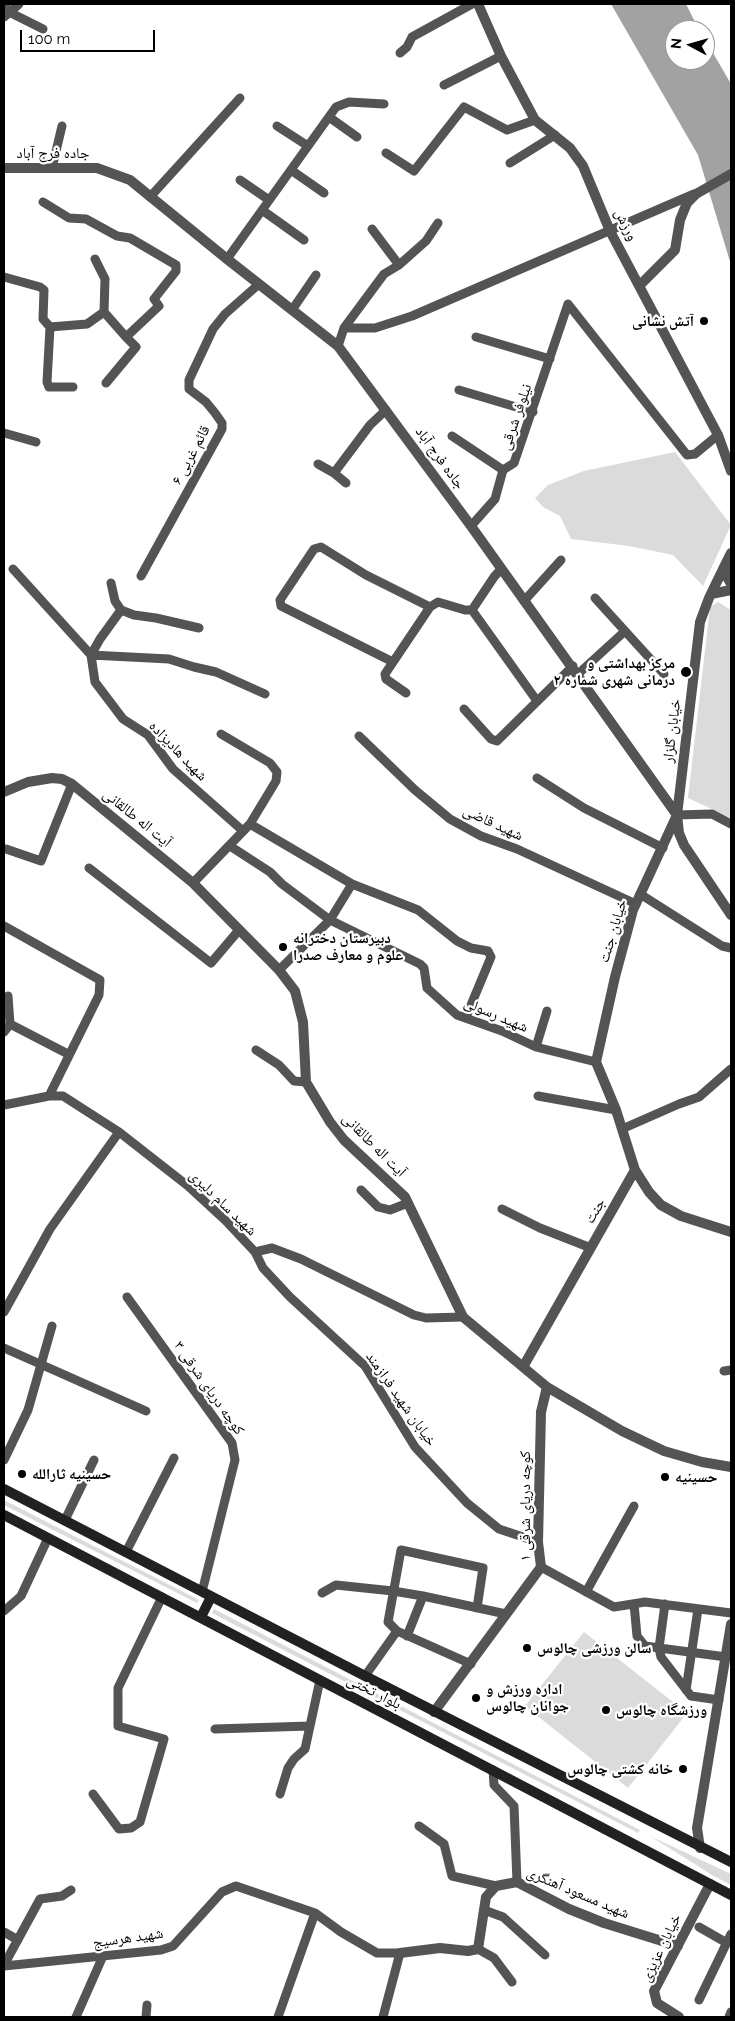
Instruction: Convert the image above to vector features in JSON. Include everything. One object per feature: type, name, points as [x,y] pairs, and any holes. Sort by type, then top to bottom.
[{"type":"main road","name":"بلوار تختی","points":[[4,1489],[434,1712],[680,1838],[731,1862]]},
{"type":"main road","name":"بلوار تختی","points":[[4,1515],[731,1895]]},
{"type":"main road","points":[[201,1617],[207,1594]]},
{"type":"street","points":[[6,12],[19,4]]},
{"type":"street","points":[[400,53],[407,47],[412,37],[472,4]]},
{"type":"street","name":"ورزش","points":[[478,4],[500,56],[535,120],[570,148],[584,166],[610,230],[718,435],[731,471]]},
{"type":"street","points":[[6,12],[42,29]]},
{"type":"street","points":[[444,86],[500,56]]},
{"type":"street","points":[[150,197],[240,98]]},
{"type":"street","points":[[226,259],[336,107],[349,102],[384,104]]},
{"type":"street","points":[[386,153],[414,172],[464,107],[507,130],[535,120]]},
{"type":"street","points":[[329,117],[357,137]]},
{"type":"street","points":[[52,168],[62,126]]},
{"type":"street","points":[[277,126],[308,146]]},
{"type":"street","points":[[510,163],[555,135]]},
{"type":"street","name":"جاده فرج آباد","points":[[4,168],[97,168],[130,180],[226,259],[338,346],[471,526],[678,815],[679,833],[684,845],[731,916]]},
{"type":"street","points":[[291,170],[324,193]]},
{"type":"street","points":[[344,328],[375,328],[412,316],[697,193],[731,174]]},
{"type":"street","points":[[240,180],[269,200]]},
{"type":"street","points":[[640,285],[674,250],[683,211],[687,202],[697,193]]},
{"type":"street","points":[[43,202],[70,218],[86,219],[117,236],[130,238],[176,265],[176,271],[154,299],[159,306],[126,337]]},
{"type":"street","points":[[262,210],[304,240]]},
{"type":"street","points":[[338,346],[344,328],[384,274],[400,265],[426,240],[438,223]]},
{"type":"street","points":[[372,229],[400,265]]},
{"type":"street","points":[[95,259],[105,279],[104,312],[136,347],[106,383]]},
{"type":"street","points":[[292,310],[316,275]]},
{"type":"street","points":[[4,277],[40,287],[44,290],[43,319],[50,327],[47,382],[49,386],[72,387]]},
{"type":"street","name":"قائم غربی ۶","points":[[140,576],[222,429],[222,423],[206,402],[189,389],[189,380],[214,329],[225,314],[259,284]]},
{"type":"street","name":"نیلوفر شرقی","points":[[471,526],[495,499],[503,470],[514,463],[533,412],[568,304],[687,455],[695,454],[718,435]]},
{"type":"street","points":[[50,327],[87,324],[104,312]]},
{"type":"street","points":[[476,336],[550,359]]},
{"type":"street","points":[[459,390],[533,412]]},
{"type":"street","points":[[334,473],[370,425],[386,410]]},
{"type":"street","points":[[4,433],[36,442]]},
{"type":"street","points":[[452,436],[503,470]]},
{"type":"street","points":[[318,464],[334,473],[346,483]]},
{"type":"street","points":[[394,662],[281,606],[280,600],[314,549],[321,547],[366,576],[430,607]]},
{"type":"street","points":[[730,555],[727,577],[731,584]]},
{"type":"street","name":"خیابان گلزار","points":[[678,815],[700,622],[730,555]]},
{"type":"street","points":[[524,601],[561,560]]},
{"type":"street","points":[[13,569],[91,655],[169,659],[216,672],[265,694]]},
{"type":"street","points":[[472,610],[494,576],[501,569]]},
{"type":"street","points":[[111,583],[115,600],[122,610],[134,615],[199,628]]},
{"type":"street","points":[[711,594],[731,590]]},
{"type":"street","points":[[595,598],[664,674]]},
{"type":"street","points":[[406,693],[386,680],[385,674],[430,607],[438,602],[465,610],[472,610]]},
{"type":"street","points":[[91,655],[100,639],[122,610]]},
{"type":"street","points":[[472,610],[537,702]]},
{"type":"street","points":[[464,709],[491,739],[497,741],[537,702],[624,632]]},
{"type":"street","name":"شهید هادیزاده","points":[[91,655],[95,682],[123,719],[148,735],[173,769],[243,831]]},
{"type":"street","points":[[194,883],[250,824],[276,781],[278,772],[270,763],[221,734]]},
{"type":"street","name":"شهید قاضی","points":[[360,736],[415,790],[450,819],[481,836],[517,849],[636,904]]},
{"type":"street","name":"آیت اله طالقانی","points":[[4,792],[28,782],[52,778],[62,779],[72,784],[194,883],[279,970],[295,992],[304,1022],[306,1082],[330,1122],[344,1140],[405,1197],[463,1317],[547,1387],[622,1431],[664,1451],[702,1462],[731,1467]]},
{"type":"street","points":[[537,778],[584,808],[663,848]]},
{"type":"street","points":[[6,849],[41,861],[72,784]]},
{"type":"street","points":[[678,815],[712,814],[731,824]]},
{"type":"street","name":"خیابان جنت","points":[[596,1062],[615,977],[636,904],[678,815]]},
{"type":"street","points":[[250,824],[352,884],[418,910],[457,941],[471,948],[488,951],[491,957],[466,1018]]},
{"type":"street","name":"شهید رسولی","points":[[230,846],[270,872],[282,884],[330,920],[420,964],[424,968],[427,988],[456,1015],[502,1031],[536,1047],[596,1062]]},
{"type":"street","points":[[88,868],[211,963],[239,930]]},
{"type":"street","points":[[279,970],[330,920],[352,884]]},
{"type":"street","points":[[640,894],[722,946],[731,948]]},
{"type":"street","points":[[4,926],[100,980],[99,995],[68,1054],[49,1096]]},
{"type":"street","points":[[4,1032],[10,1024],[8,996]]},
{"type":"street","points":[[536,1047],[547,1012]]},
{"type":"street","points":[[10,1024],[68,1054]]},
{"type":"street","points":[[256,1050],[279,1065],[294,1081],[306,1082]]},
{"type":"street","points":[[596,1062],[616,1110],[635,1170],[660,1205],[681,1216],[731,1232]]},
{"type":"street","points":[[622,1129],[679,1104],[699,1098],[731,1069]]},
{"type":"street","name":"شهید سام دلیری","points":[[4,1105],[49,1096],[63,1096],[119,1132],[188,1186],[226,1221],[255,1252],[272,1248],[414,1315],[426,1318],[463,1317]]},
{"type":"street","points":[[538,1096],[616,1110]]},
{"type":"street","points":[[4,1312],[50,1229],[119,1132]]},
{"type":"street","name":"جنت","points":[[523,1367],[635,1170]]},
{"type":"street","points":[[361,1190],[378,1207],[390,1210],[408,1203]]},
{"type":"street","points":[[502,1209],[540,1228],[591,1248]]},
{"type":"street","name":"خیابان شهید فرازمند","points":[[255,1252],[263,1268],[290,1297],[365,1366],[415,1448],[467,1502],[499,1528],[538,1542]]},
{"type":"street","name":"کوچه دریای شرقی ۳","points":[[127,1297],[232,1443],[235,1460],[207,1594]]},
{"type":"street","points":[[4,1460],[28,1410],[52,1326]]},
{"type":"street","points":[[4,1348],[146,1411]]},
{"type":"street","name":"کوچه دریای شرقی ۱","points":[[434,1712],[541,1567],[538,1542],[541,1412],[547,1387]]},
{"type":"street","points":[[126,1552],[174,1458]]},
{"type":"street","points":[[65,1520],[94,1460]]},
{"type":"street","points":[[586,1592],[634,1506]]},
{"type":"street","points":[[4,1610],[22,1596],[48,1538]]},
{"type":"street","points":[[470,1664],[397,1631],[388,1622],[392,1591],[401,1550],[483,1568],[477,1608]]},
{"type":"street","points":[[541,1567],[614,1607],[645,1602],[731,1612]]},
{"type":"street","points":[[322,1594],[336,1585],[392,1591],[506,1614]]},
{"type":"street","points":[[407,1636],[423,1596]]},
{"type":"street","points":[[94,1794],[119,1829],[131,1828],[140,1822],[164,1740],[118,1726],[118,1688],[162,1597]]},
{"type":"street","points":[[634,1604],[637,1636],[645,1646],[726,1657]]},
{"type":"street","points":[[665,1604],[659,1648],[661,1657],[692,1696],[718,1700]]},
{"type":"street","points":[[686,1690],[698,1609]]},
{"type":"street","points":[[700,1848],[697,1828],[731,1624]]},
{"type":"street","points":[[365,1676],[397,1631]]},
{"type":"street","points":[[280,1794],[288,1768],[294,1759],[306,1749],[320,1680]]},
{"type":"street","points":[[216,1729],[310,1726]]},
{"type":"street","points":[[493,1770],[494,1784],[514,1806],[516,1882]]},
{"type":"street","points":[[418,1826],[444,1844],[452,1876],[496,1886],[486,1897],[478,1948]]},
{"type":"street","points":[[680,1838],[691,1835],[697,1828]]},
{"type":"street","name":"شهید مسعود آهنگری","points":[[496,1886],[516,1882],[570,1909],[604,1923],[678,1946]]},
{"type":"street","name":"خیابان عزیزی","points":[[679,2017],[657,2003],[654,1991],[710,1884]]},
{"type":"street","name":"شهید هرسیج","points":[[4,1966],[161,1950],[173,1946],[222,1892],[236,1886],[316,1913]]},
{"type":"street","name":"شهید هرسیج","points":[[4,1966],[40,1899],[62,1896],[71,1890]]},
{"type":"street","points":[[484,1910],[503,1917],[545,1955]]},
{"type":"street","points":[[278,2017],[316,1913],[341,1932],[377,1954],[440,1948],[468,1951],[478,1948],[494,1958],[512,1982]]},
{"type":"street","points":[[699,1927],[729,1939],[699,2000]]},
{"type":"street","points":[[4,1932],[18,1940]]},
{"type":"street","points":[[383,2017],[400,1953]]},
{"type":"street","points":[[76,2017],[104,1956]]},
{"type":"street","points":[[146,2005],[146,2017]]},
{"type":"street","points":[[728,2017],[731,2012]]},
{"type":"shaded area","points":[[611,4],[686,4],[694,20],[665,20],[665,70],[715,70],[715,56],[731,84],[731,265],[698,155]]},
{"type":"shaded area","points":[[675,452],[731,525],[703,586],[673,555],[629,546],[571,539],[560,516],[543,507],[535,498],[548,485],[584,471]]},
{"type":"shaded area","points":[[718,602],[731,610],[731,818],[688,798],[710,607]]},
{"type":"shaded area","points":[[4,1500],[199,1600],[197,1603],[4,1505]]},
{"type":"shaded area","points":[[214,1609],[640,1830],[638,1833],[212,1613]]},
{"type":"shaded area","name":"ورزشگاه چالوس","points":[[584,1632],[687,1713],[628,1788],[525,1706]]},
{"type":"shaded area","points":[[650,1836],[731,1874],[731,1885],[712,1875]]},
{"type":"place","name":"آتش نشانی","points":[[704,321]]},
{"type":"place","name":"مرکز بهداشتی و درمانی شهری شماره ۲","points":[[686,672]]},
{"type":"place","name":"دبیرستان دخترانه علوم و معارف صدرا","points":[[283,947]]},
{"type":"place","name":"حسینیه ثارالله","points":[[22,1474]]},
{"type":"place","name":"حسینیه","points":[[665,1477]]},
{"type":"place","name":"سالن ورزشی چالوس","points":[[527,1648]]},
{"type":"place","name":"اداره ورزش و جوانان چالوس","points":[[476,1698]]},
{"type":"place","name":"ورزشگاه چالوس","points":[[606,1710]]},
{"type":"place","name":"خانه کشتی چالوس","points":[[683,1769]]}]
